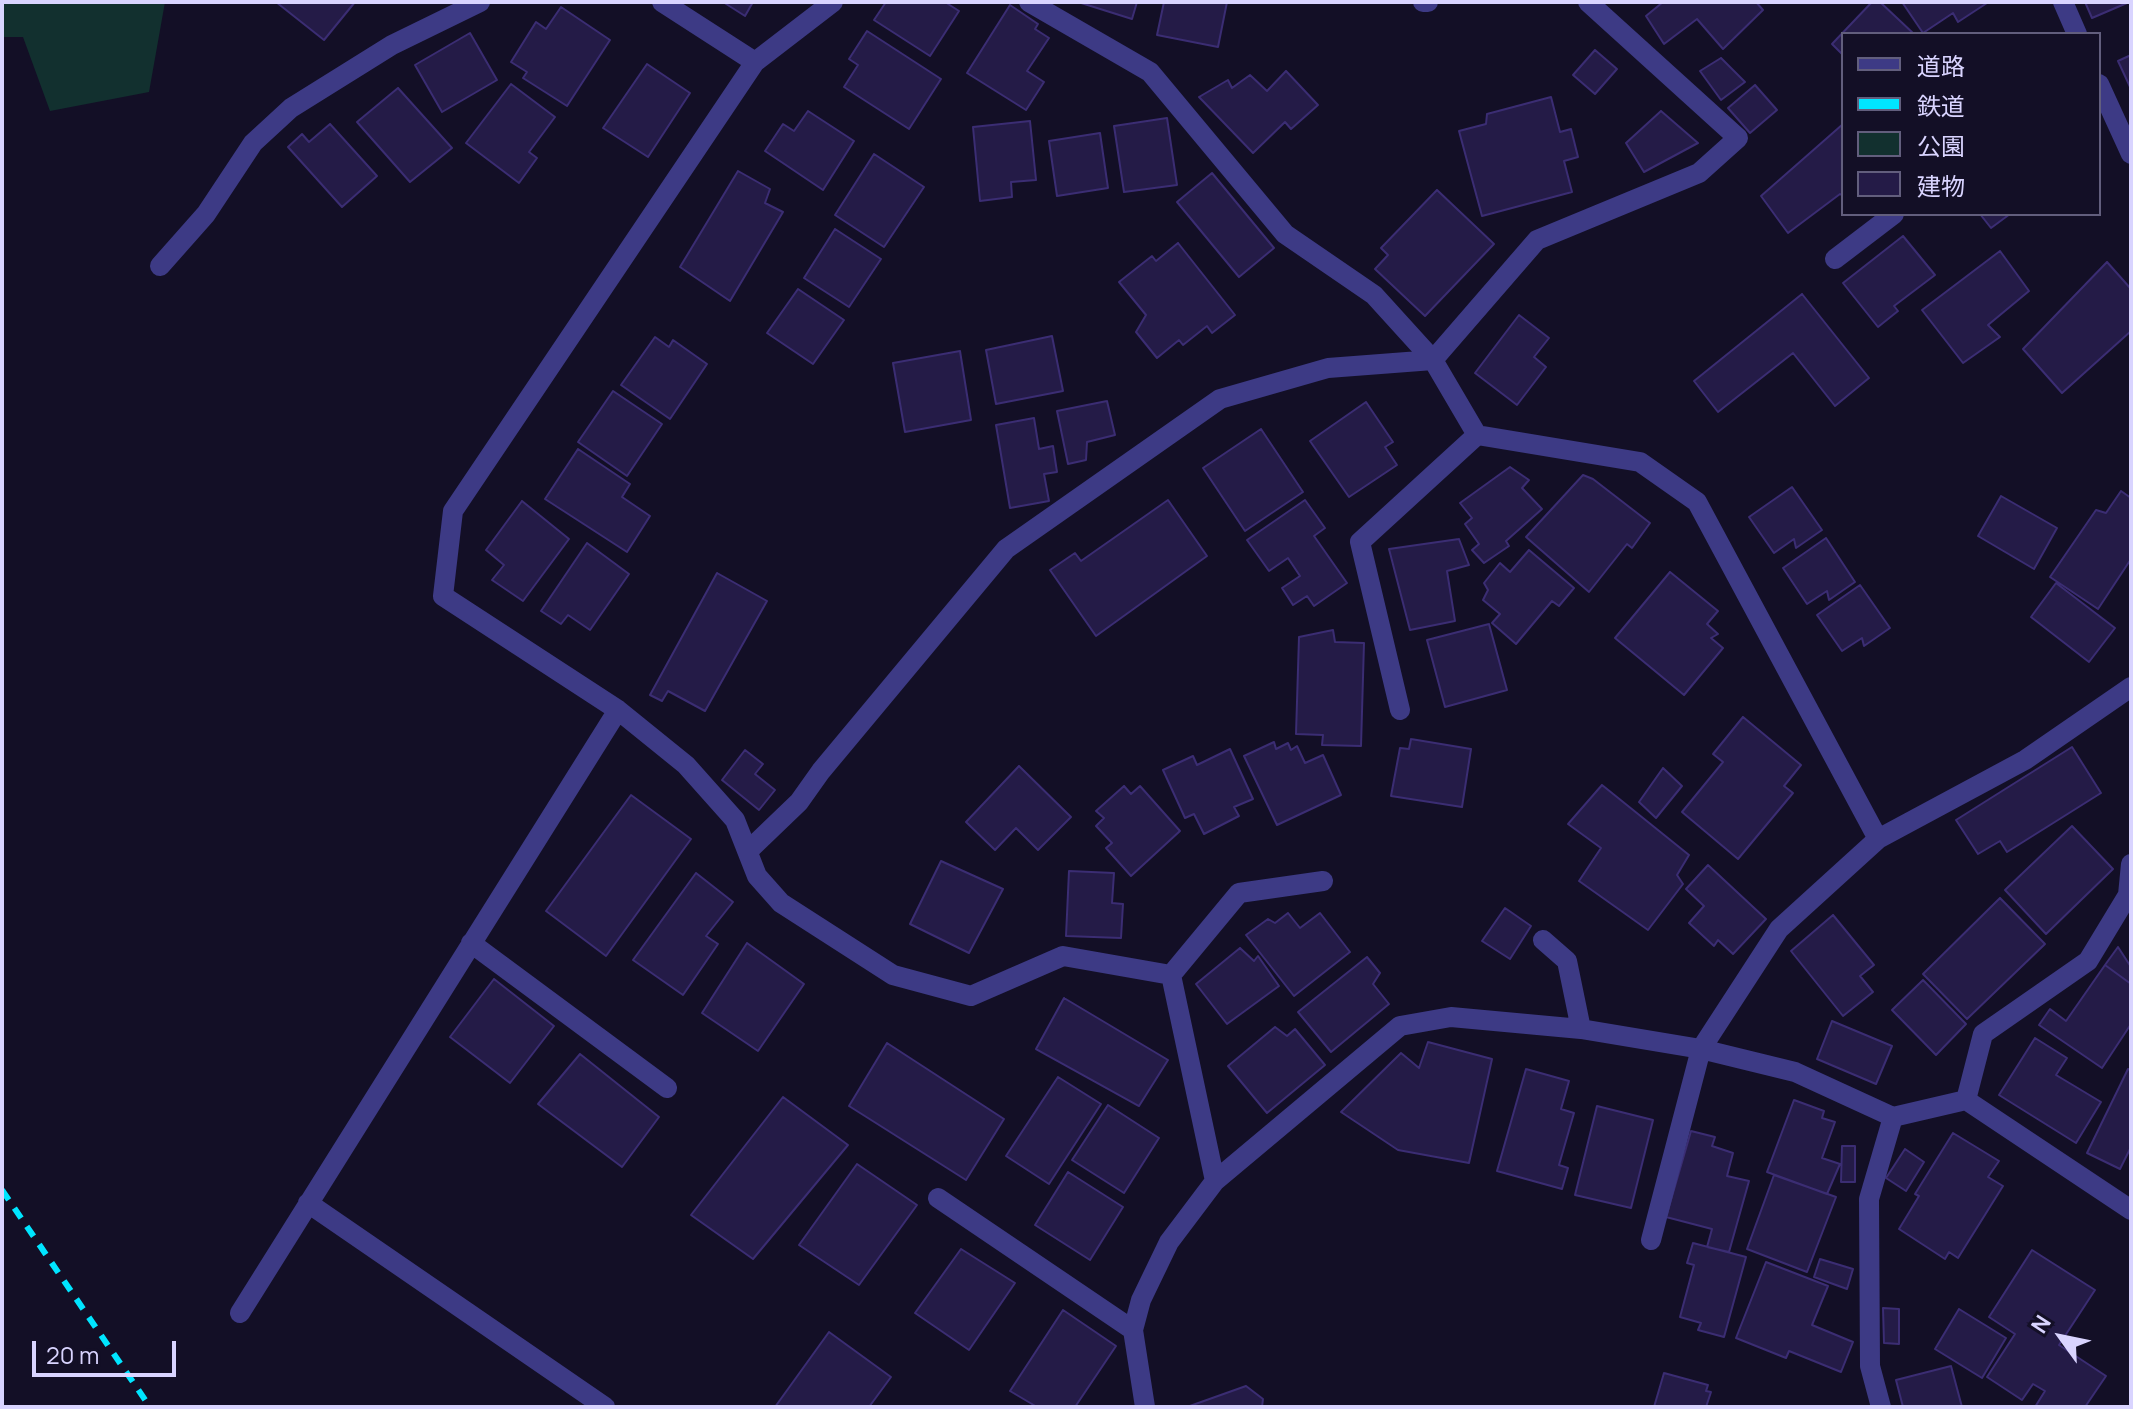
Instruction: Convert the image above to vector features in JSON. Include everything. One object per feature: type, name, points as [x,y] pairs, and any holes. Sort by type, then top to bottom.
[{"type":"street","points":[[160,266],[206,214],[253,143],[291,108],[392,45],[480,2]]},
{"type":"street","points":[[662,2],[755,62]]},
{"type":"street","points":[[833,2],[755,62],[453,511],[443,596],[618,710],[686,765],[735,820],[757,876],[781,903],[893,975],[971,996],[1063,956],[1171,975]]},
{"type":"street","points":[[1029,2],[1150,72],[1285,234],[1374,295],[1433,360],[1477,435]]},
{"type":"street","points":[[748,851],[799,802],[821,771],[1006,549],[1220,399],[1328,368],[1433,360],[1537,240],[1699,173],[1738,138],[1588,2]]},
{"type":"street","points":[[2063,2],[2076,32]]},
{"type":"street","points":[[2101,88],[2131,154]]},
{"type":"street","points":[[1835,259],[1891,216]]},
{"type":"street","points":[[1400,710],[1360,542],[1477,435]]},
{"type":"street","points":[[1477,435],[1640,462],[1697,502],[1878,839]]},
{"type":"street","points":[[1651,1240],[1701,1049],[1779,929],[1878,839],[2025,760],[2131,687]]},
{"type":"street","points":[[240,1313],[618,710]]},
{"type":"street","points":[[1966,1100],[1983,1034],[2088,961],[2128,895],[2131,864]]},
{"type":"street","points":[[1171,975],[1239,893],[1323,881]]},
{"type":"street","points":[[1543,940],[1567,961],[1581,1029]]},
{"type":"street","points":[[471,943],[667,1088]]},
{"type":"street","points":[[1171,975],[1215,1181]]},
{"type":"street","points":[[1145,1407],[1133,1330],[1141,1300],[1169,1242],[1215,1181],[1400,1026],[1451,1017],[1581,1029],[1701,1049],[1795,1072],[1893,1117],[1966,1100],[2131,1210]]},
{"type":"street","points":[[1881,1407],[1870,1366],[1869,1199],[1893,1117]]},
{"type":"street","points":[[938,1198],[1133,1330]]},
{"type":"street","points":[[308,1203],[605,1407]]},
{"type":"green space","points":[[2,2],[165,2],[149,92],[50,111],[23,37],[2,37]]},
{"type":"building","points":[[276,2],[355,2],[324,40]]},
{"type":"building","points":[[723,2],[753,2],[745,16]]},
{"type":"building","points":[[886,2],[945,2],[959,11],[930,56],[874,20]]},
{"type":"building","points":[[1078,2],[1137,2],[1132,19]]},
{"type":"building","points":[[1164,2],[1227,2],[1218,47],[1157,35]]},
{"type":"building","points":[[1663,2],[1756,2],[1763,10],[1723,49],[1697,19],[1664,44],[1646,16]]},
{"type":"building","points":[[1872,2],[1880,2],[1912,32],[1843,32]]},
{"type":"building","points":[[1902,2],[1987,3],[1958,22],[1953,13],[1922,32]]},
{"type":"building","points":[[2085,2],[2127,2],[2127,3],[2092,18]]},
{"type":"building","points":[[1010,5],[1038,24],[1035,29],[1049,38],[1027,71],[1044,82],[1026,110],[967,73]]},
{"type":"building","points":[[561,7],[610,40],[567,106],[523,78],[527,72],[511,62],[536,22],[546,29]]},
{"type":"building","points":[[867,31],[941,79],[909,129],[844,87],[858,65],[849,59]]},
{"type":"building","points":[[470,33],[497,80],[442,112],[415,65]]},
{"type":"building","points":[[1841,35],[1841,53],[1832,44]]},
{"type":"building","points":[[1595,50],[1617,69],[1595,94],[1573,75]]},
{"type":"building","points":[[2131,55],[2131,89],[2118,61]]},
{"type":"building","points":[[1721,58],[1745,82],[1721,100],[1700,71]]},
{"type":"building","points":[[647,64],[690,93],[648,157],[603,128]]},
{"type":"building","points":[[1286,71],[1318,105],[1291,129],[1285,122],[1253,153],[1199,97],[1228,80],[1232,88],[1250,75],[1267,91]]},
{"type":"building","points":[[511,84],[555,117],[529,152],[537,158],[519,183],[466,143]]},
{"type":"building","points":[[1755,85],[1777,110],[1750,133],[1728,108]]},
{"type":"building","points":[[398,88],[452,148],[410,182],[357,122]]},
{"type":"building","points":[[1551,97],[1560,132],[1571,129],[1578,157],[1564,161],[1572,192],[1482,216],[1459,131],[1486,124],[1487,114]]},
{"type":"building","points":[[808,111],[854,141],[823,190],[765,151],[783,124],[794,131]]},
{"type":"building","points":[[1661,111],[1698,143],[1644,172],[1626,143]]},
{"type":"building","points":[[1167,118],[1177,185],[1124,192],[1114,126]]},
{"type":"building","points":[[1030,121],[1036,180],[1011,182],[1012,197],[980,201],[973,127]]},
{"type":"building","points":[[330,124],[377,176],[342,207],[288,147],[302,134],[309,142]]},
{"type":"building","points":[[1841,126],[1841,195],[1788,233],[1761,196]]},
{"type":"building","points":[[1100,133],[1108,188],[1057,196],[1049,141]]},
{"type":"building","points":[[874,154],[924,187],[884,247],[835,215]]},
{"type":"building","points":[[738,171],[770,189],[765,203],[783,212],[730,301],[680,267]]},
{"type":"building","points":[[1212,173],[1274,248],[1239,277],[1177,202]]},
{"type":"building","points":[[1437,190],[1494,244],[1425,316],[1375,269],[1388,255],[1381,248]]},
{"type":"building","points":[[1982,216],[2007,216],[1991,228]]},
{"type":"building","points":[[835,229],[881,259],[849,307],[804,278]]},
{"type":"building","points":[[1903,236],[1935,275],[1894,306],[1898,311],[1878,327],[1843,283]]},
{"type":"building","points":[[1178,243],[1235,315],[1212,333],[1207,326],[1183,345],[1179,340],[1157,358],[1136,332],[1146,315],[1119,282],[1152,256],[1156,261]]},
{"type":"building","points":[[2000,251],[2029,291],[1988,325],[2000,337],[1963,363],[1922,310]]},
{"type":"building","points":[[2107,262],[2131,289],[2131,331],[2062,393],[2023,349]]},
{"type":"building","points":[[798,289],[844,320],[813,364],[767,333]]},
{"type":"building","points":[[1802,294],[1869,378],[1835,406],[1793,353],[1718,412],[1694,381]]},
{"type":"building","points":[[1519,315],[1549,338],[1534,357],[1546,367],[1517,405],[1475,373]]},
{"type":"building","points":[[1052,336],[1063,391],[996,404],[986,350]]},
{"type":"building","points":[[655,337],[669,347],[673,340],[707,364],[670,419],[621,385]]},
{"type":"building","points":[[960,351],[971,420],[905,432],[893,363]]},
{"type":"building","points":[[613,391],[662,424],[627,476],[578,442]]},
{"type":"building","points":[[1107,401],[1115,435],[1087,442],[1086,460],[1068,464],[1057,411]]},
{"type":"building","points":[[1366,402],[1393,442],[1385,447],[1397,465],[1349,497],[1310,441]]},
{"type":"building","points":[[1034,418],[1039,449],[1053,446],[1057,472],[1044,474],[1049,501],[1010,508],[996,425]]},
{"type":"building","points":[[1261,429],[1303,492],[1245,531],[1203,468]]},
{"type":"building","points":[[578,449],[630,484],[622,497],[650,516],[627,552],[545,499]]},
{"type":"building","points":[[1510,467],[1529,480],[1522,488],[1542,509],[1506,541],[1509,546],[1484,563],[1472,550],[1479,544],[1465,524],[1472,518],[1460,503]]},
{"type":"building","points":[[1583,475],[1593,479],[1650,523],[1632,548],[1627,544],[1589,592],[1526,537]]},
{"type":"building","points":[[1792,487],[1822,530],[1796,548],[1794,539],[1774,553],[1749,517]]},
{"type":"building","points":[[2121,491],[2131,498],[2131,559],[2098,609],[2050,577],[2096,510],[2106,513]]},
{"type":"building","points":[[2001,496],[2057,528],[2034,569],[1978,536]]},
{"type":"building","points":[[1168,500],[1207,556],[1096,636],[1050,570],[1075,553],[1081,561]]},
{"type":"building","points":[[1305,500],[1325,528],[1314,536],[1347,583],[1314,606],[1307,596],[1293,605],[1282,588],[1300,576],[1288,558],[1269,571],[1247,540]]},
{"type":"building","points":[[522,501],[569,539],[523,601],[492,580],[504,565],[486,550]]},
{"type":"building","points":[[1826,538],[1855,582],[1829,600],[1827,591],[1807,604],[1783,568]]},
{"type":"building","points":[[1459,539],[1469,565],[1447,571],[1455,621],[1410,630],[1389,549]]},
{"type":"building","points":[[587,543],[629,574],[590,630],[568,615],[561,624],[541,611]]},
{"type":"building","points":[[1529,550],[1574,588],[1559,606],[1552,601],[1516,644],[1492,623],[1500,614],[1483,600],[1488,590],[1484,583],[1500,563],[1510,572]]},
{"type":"building","points":[[1670,572],[1718,611],[1707,624],[1718,634],[1711,638],[1723,648],[1684,695],[1615,638]]},
{"type":"building","points":[[717,573],[767,601],[705,711],[668,691],[662,701],[650,695]]},
{"type":"building","points":[[2056,583],[2115,628],[2089,662],[2031,617]]},
{"type":"building","points":[[1860,585],[1890,628],[1864,646],[1862,638],[1842,651],[1817,615]]},
{"type":"building","points":[[1489,624],[1507,690],[1445,707],[1427,640]]},
{"type":"building","points":[[1333,630],[1335,642],[1364,643],[1361,746],[1322,745],[1323,735],[1296,734],[1299,637]]},
{"type":"building","points":[[1743,717],[1801,765],[1784,786],[1793,793],[1738,859],[1682,812],[1723,762],[1713,754]]},
{"type":"building","points":[[1411,739],[1471,749],[1462,807],[1391,796],[1400,748],[1409,749]]},
{"type":"building","points":[[1274,742],[1276,749],[1288,743],[1291,750],[1297,746],[1305,763],[1323,755],[1341,795],[1277,825],[1244,756]]},
{"type":"building","points":[[2072,747],[2101,793],[2007,852],[2000,841],[1978,854],[1956,820]]},
{"type":"building","points":[[1230,749],[1253,799],[1234,807],[1239,816],[1204,834],[1194,814],[1185,818],[1163,770],[1193,756],[1197,765]]},
{"type":"building","points":[[745,750],[763,764],[755,774],[775,790],[759,810],[722,780]]},
{"type":"building","points":[[1019,766],[1071,817],[1038,850],[1016,828],[995,850],[966,822]]},
{"type":"building","points":[[1663,768],[1682,786],[1656,818],[1639,802]]},
{"type":"building","points":[[1602,785],[1689,855],[1677,875],[1683,884],[1648,930],[1579,881],[1601,848],[1568,824]]},
{"type":"building","points":[[1124,786],[1131,794],[1140,786],[1180,831],[1131,876],[1106,848],[1112,843],[1096,826],[1104,818],[1096,811]]},
{"type":"building","points":[[631,795],[691,839],[606,956],[546,911]]},
{"type":"building","points":[[2072,826],[2113,869],[2046,934],[2005,890]]},
{"type":"building","points":[[941,861],[1003,889],[969,953],[910,924]]},
{"type":"building","points":[[1708,865],[1766,919],[1733,954],[1718,940],[1714,946],[1689,923],[1704,906],[1686,889]]},
{"type":"building","points":[[1069,871],[1114,873],[1112,903],[1123,904],[1121,938],[1066,936]]},
{"type":"building","points":[[696,873],[733,902],[706,936],[718,944],[683,995],[633,960]]},
{"type":"building","points":[[2000,898],[2045,944],[1967,1019],[1923,974]]},
{"type":"building","points":[[1505,908],[1531,926],[1510,959],[1482,941]]},
{"type":"building","points":[[1288,913],[1300,928],[1320,913],[1350,952],[1294,996],[1246,935],[1268,919],[1275,923]]},
{"type":"building","points":[[1833,915],[1874,965],[1860,976],[1873,992],[1843,1016],[1791,951]]},
{"type":"building","points":[[747,943],[804,984],[758,1051],[702,1013]]},
{"type":"building","points":[[2118,947],[2131,967],[2131,984],[2105,965]]},
{"type":"building","points":[[1240,948],[1254,961],[1258,956],[1279,986],[1227,1024],[1196,984]]},
{"type":"building","points":[[1367,957],[1380,973],[1373,984],[1389,1004],[1331,1052],[1298,1012]]},
{"type":"building","points":[[2105,965],[2131,984],[2131,1024],[2102,1068],[2039,1025],[2050,1009],[2066,1021]]},
{"type":"building","points":[[494,979],[554,1026],[510,1083],[450,1037]]},
{"type":"building","points":[[1923,980],[1966,1024],[1936,1055],[1892,1010]]},
{"type":"building","points":[[1064,998],[1168,1060],[1139,1106],[1036,1049]]},
{"type":"building","points":[[1832,1021],[1892,1046],[1876,1084],[1817,1059]]},
{"type":"building","points":[[1275,1027],[1287,1036],[1295,1029],[1325,1065],[1267,1113],[1228,1066]]},
{"type":"building","points":[[2035,1038],[2067,1058],[2056,1075],[2101,1102],[2076,1143],[1999,1095]]},
{"type":"building","points":[[1428,1042],[1492,1059],[1469,1163],[1398,1150],[1341,1112],[1401,1053],[1419,1068]]},
{"type":"building","points":[[887,1043],[1004,1119],[966,1180],[849,1106]]},
{"type":"building","points":[[580,1054],[659,1117],[622,1167],[538,1104]]},
{"type":"building","points":[[1526,1069],[1569,1081],[1561,1109],[1574,1113],[1559,1165],[1568,1168],[1562,1189],[1497,1171]]},
{"type":"building","points":[[2128,1069],[2131,1070],[2131,1147],[2120,1169],[2087,1153]]},
{"type":"building","points":[[1058,1077],[1101,1104],[1049,1184],[1006,1156]]},
{"type":"building","points":[[783,1097],[848,1145],[753,1259],[691,1215]]},
{"type":"building","points":[[1794,1100],[1824,1111],[1822,1118],[1835,1122],[1822,1158],[1840,1164],[1827,1194],[1767,1172]]},
{"type":"building","points":[[1108,1105],[1159,1138],[1124,1193],[1072,1160]]},
{"type":"building","points":[[1597,1106],[1653,1120],[1631,1208],[1575,1195]]},
{"type":"building","points":[[1691,1131],[1715,1137],[1712,1146],[1733,1153],[1727,1176],[1749,1181],[1729,1252],[1707,1247],[1712,1229],[1666,1217]]},
{"type":"building","points":[[1953,1133],[1999,1161],[1988,1177],[2003,1186],[1958,1258],[1949,1252],[1945,1259],[1899,1229],[1919,1196],[1915,1194]]},
{"type":"building","points":[[1842,1146],[1855,1146],[1855,1182],[1841,1182]]},
{"type":"building","points":[[1905,1149],[1924,1162],[1906,1191],[1886,1178]]},
{"type":"building","points":[[857,1164],[917,1205],[859,1285],[799,1245]]},
{"type":"building","points":[[1068,1172],[1123,1207],[1090,1260],[1035,1225]]},
{"type":"building","points":[[1774,1175],[1836,1197],[1807,1272],[1747,1249]]},
{"type":"building","points":[[1693,1243],[1746,1257],[1724,1337],[1698,1330],[1701,1323],[1680,1317],[1694,1265],[1687,1263]]},
{"type":"building","points":[[961,1249],[1015,1283],[969,1350],[915,1313]]},
{"type":"building","points":[[2032,1250],[2095,1290],[2059,1345],[2106,1376],[2085,1407],[2035,1407],[2045,1391],[2033,1384],[2022,1400],[1987,1377],[2015,1334],[1989,1317]]},
{"type":"building","points":[[1820,1259],[1853,1269],[1847,1289],[1814,1277]]},
{"type":"building","points":[[1766,1262],[1828,1286],[1812,1325],[1853,1342],[1841,1372],[1789,1351],[1786,1358],[1736,1338]]},
{"type":"building","points":[[1883,1308],[1899,1309],[1899,1344],[1884,1343]]},
{"type":"building","points":[[1959,1309],[2006,1338],[1982,1378],[1935,1349]]},
{"type":"building","points":[[1063,1310],[1116,1346],[1075,1407],[1037,1407],[1010,1391]]},
{"type":"building","points":[[829,1332],[891,1377],[869,1407],[775,1407]]},
{"type":"building","points":[[1951,1366],[1962,1407],[1903,1407],[1896,1380]]},
{"type":"building","points":[[1664,1373],[1708,1385],[1706,1391],[1711,1392],[1706,1407],[1654,1407]]},
{"type":"building","points":[[1246,1386],[1263,1399],[1262,1407],[1187,1407]]},
{"type":"railway","points":[[2,1190],[150,1407]]}]
